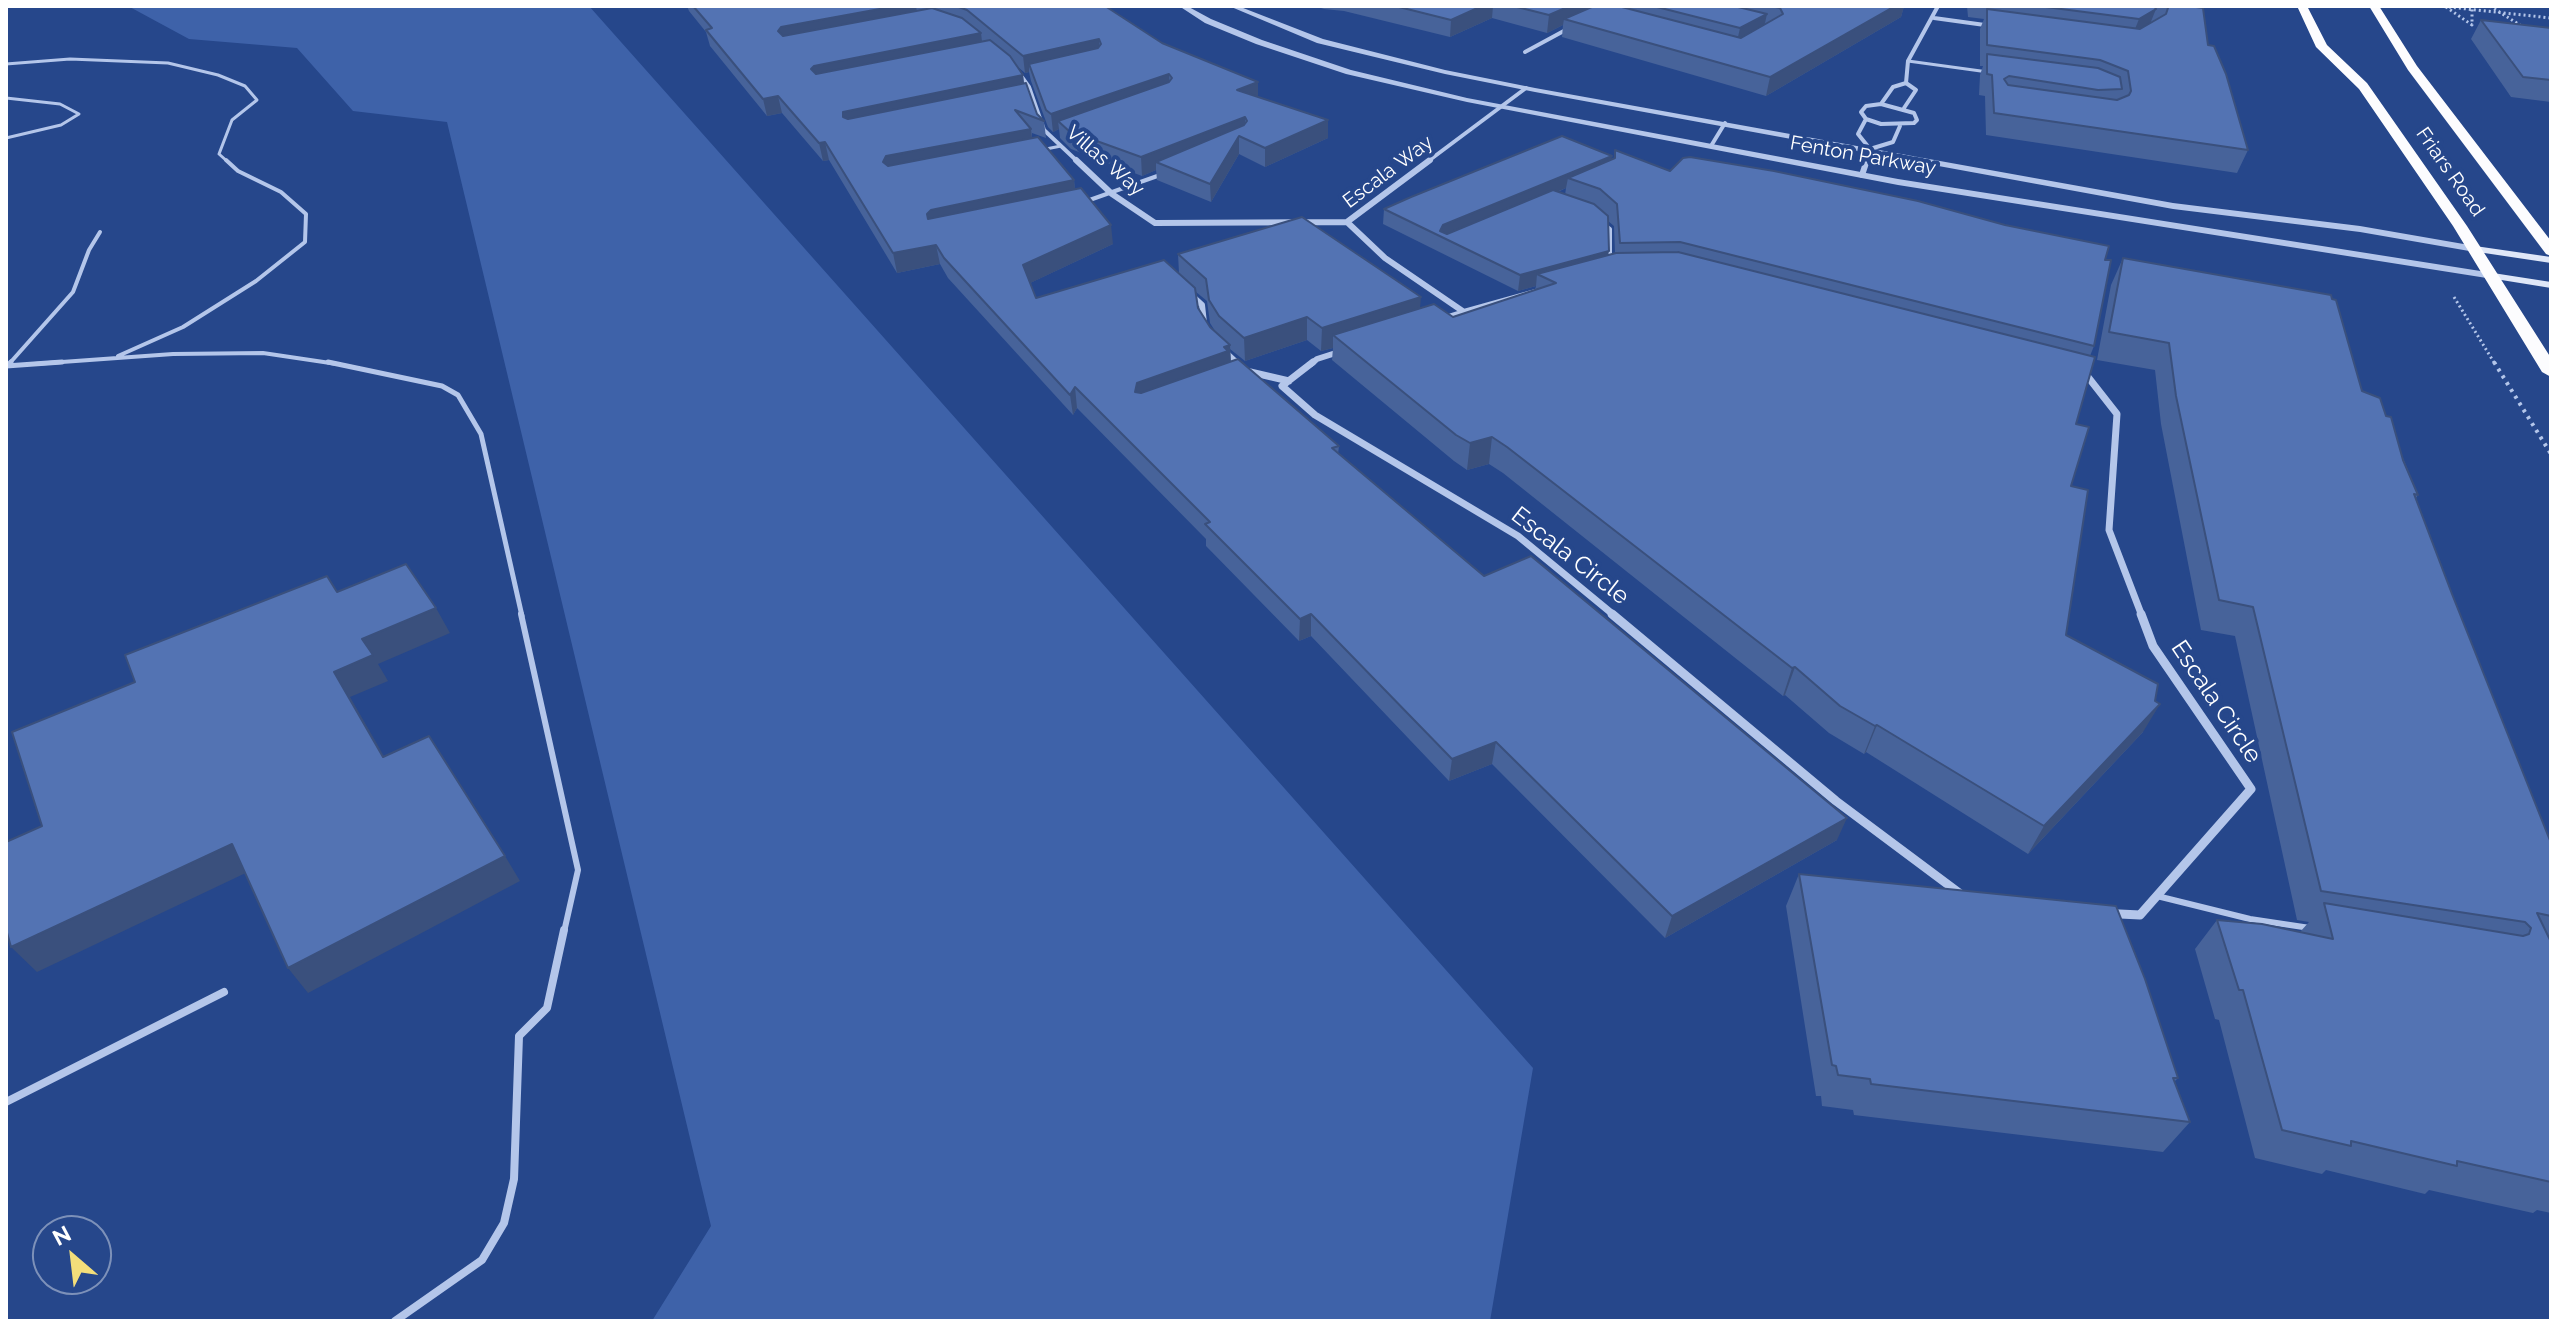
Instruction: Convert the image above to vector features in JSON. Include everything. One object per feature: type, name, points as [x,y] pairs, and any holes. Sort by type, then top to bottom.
[{"type":"highway","name":"Friars Road","points":[[2302,6],[2322,47],[2363,86],[2493,276],[2551,372]]},
{"type":"highway","name":"Friars Road","points":[[2374,6],[2412,67],[2551,251]]},
{"type":"main road","name":"Fenton Parkway","points":[[2475,249],[2551,260]]},
{"type":"main road","name":"Fenton Parkway","points":[[2493,276],[2551,285]]},
{"type":"street","name":"Fenton Parkway","points":[[1182,6],[1208,21],[1259,42],[1349,72],[1501,107],[1862,175],[2134,221],[2493,276]]},
{"type":"street","name":"Fenton Parkway","points":[[1232,6],[1320,41],[1445,72],[1526,88],[2173,206],[2360,229],[2475,249]]},
{"type":"street","points":[[1906,83],[1908,61],[1938,6]]},
{"type":"street","points":[[1934,18],[2006,28]]},
{"type":"street","points":[[1525,52],[1583,21]]},
{"type":"street","name":"Villas Way","points":[[1016,69],[1029,87],[1044,130],[1112,194],[1155,223],[1347,222]]},
{"type":"street","points":[[1881,104],[1893,87],[1906,83]]},
{"type":"street","points":[[1904,108],[1916,90],[1906,83]]},
{"type":"street","name":"Escala Way","points":[[1464,312],[1385,258],[1347,222],[1526,88]]},
{"type":"street","points":[[1881,104],[1904,108],[1914,113],[1917,120],[1900,126],[1866,119],[1862,115],[1862,109],[1881,104]]},
{"type":"street","points":[[1866,119],[1858,134],[1870,149]]},
{"type":"street","points":[[1711,146],[1725,123]]},
{"type":"street","points":[[1870,149],[1893,142],[1900,126]]},
{"type":"street","points":[[1862,175],[1870,149]]},
{"type":"street","points":[[1215,343],[1246,371],[1289,381],[1317,359],[1464,312],[1611,271],[1674,270],[2088,377]]},
{"type":"street","points":[[1182,287],[1202,305],[1204,325],[1210,334]]},
{"type":"street","name":"Escala Circle","points":[[1289,381],[1282,386],[1315,415],[1518,536],[1836,801],[1978,907],[2140,915],[2251,789],[2153,646],[2109,530],[2117,414],[2088,377]]},
{"type":"lane","points":[[6,64],[70,59],[168,63],[218,75],[245,86],[257,100],[232,120],[219,154],[238,171],[281,192],[306,214],[305,242],[256,281],[183,327],[111,359]]},
{"type":"lane","points":[[1908,61],[1991,72]]},
{"type":"lane","points":[[1022,78],[1037,74]]},
{"type":"lane","points":[[6,98],[60,104],[79,114],[61,125],[6,138]]},
{"type":"lane","points":[[1051,137],[1066,131]]},
{"type":"lane","points":[[1030,152],[1061,146]]},
{"type":"lane","points":[[1073,205],[1164,174]]},
{"type":"lane","points":[[1602,222],[1610,229],[1611,271]]},
{"type":"lane","points":[[7,366],[73,292],[89,250],[100,232]]},
{"type":"lane","points":[[7,366],[188,353],[263,353],[309,358],[442,386],[458,395],[481,434],[578,870],[547,1008],[519,1036],[514,1179],[504,1223],[482,1260],[395,1321]]},
{"type":"lane","points":[[2088,377],[2091,362]]},
{"type":"lane","points":[[1231,377],[1246,371]]},
{"type":"lane","points":[[2157,896],[2250,919],[2327,931]]},
{"type":"lane","points":[[6,1102],[224,992]]},
{"type":"path","points":[[2439,6],[2551,18]]},
{"type":"path","points":[[2490,6],[2531,32]]},
{"type":"path","points":[[2445,7],[2472,25],[2472,8]]},
{"type":"path","points":[[2534,24],[2537,16]]},
{"type":"path","points":[[2450,290],[2551,454]]},
{"type":"shaded area","points":[[128,6],[589,6],[1533,1068],[1490,1321],[652,1321],[711,1226],[447,122],[353,111],[297,48],[189,39]]},
{"type":"building","points":[[693,6],[896,6],[781,27],[778,31],[783,36],[932,8],[962,18],[981,33],[811,69],[816,74],[990,40],[1010,56],[1023,75],[843,112],[843,117],[848,119],[1026,83],[1037,114],[1044,121],[1015,110],[1031,129],[886,156],[883,162],[888,166],[1038,137],[1074,180],[931,210],[927,214],[928,219],[1081,188],[1111,225],[1023,265],[1036,298],[1164,260],[1195,288],[1198,308],[1210,327],[1230,345],[1224,347],[1228,351],[1137,383],[1135,392],[1141,393],[1238,359],[1339,446],[1332,448],[1484,576],[1531,556],[1847,818],[1672,916],[1496,742],[1452,759],[1311,614],[1300,619],[1205,524],[1210,522],[1075,387],[1070,395],[944,258],[936,245],[893,253],[825,142],[819,143],[778,96],[763,99],[706,30],[712,28]]},
{"type":"building","points":[[956,6],[1105,6],[1162,43],[1258,82],[1237,90],[1328,120],[1265,148],[1239,136],[1210,184],[1156,162],[1244,125],[1247,121],[1245,117],[1141,157],[1069,131],[1058,121],[1169,82],[1172,78],[1169,74],[1051,114],[1046,110],[1029,64],[1098,48],[1101,44],[1099,39],[1023,56],[967,10]]},
{"type":"building","points":[[1395,6],[1482,6],[1451,20]]},
{"type":"building","points":[[1513,6],[1570,6],[1549,15]]},
{"type":"building","points":[[1594,6],[1618,6],[1741,38],[1783,14],[1780,8],[1771,6],[1895,6],[1770,77],[1564,19]]},
{"type":"building","points":[[1653,6],[1734,6],[1767,14],[1740,28]]},
{"type":"building","points":[[2038,6],[2154,6],[2156,9],[2139,19]]},
{"type":"building","points":[[2166,6],[2203,8],[2208,45],[2214,46],[2226,74],[2248,150],[1994,113],[1992,75],[1987,74],[1987,54],[2098,68],[2120,77],[2122,89],[2098,90],[2009,76],[2004,79],[2008,85],[2117,100],[2131,91],[2128,71],[2100,60],[1987,45],[1987,9],[2140,29],[2166,14]]},
{"type":"building","points":[[2481,20],[2551,28],[2551,80],[2523,77]]},
{"type":"building","points":[[1562,136],[1612,156],[1443,225],[1440,231],[1447,234],[1553,190],[1594,204],[1608,216],[1609,251],[1520,275],[1384,209],[1411,197]]},
{"type":"building","points":[[1615,150],[1670,171],[1683,158],[1690,157],[1774,171],[2109,246],[2105,260],[2111,260],[2094,346],[1680,242],[1620,243],[1617,204],[1600,189],[1568,178],[1615,158]]},
{"type":"building","points":[[1302,217],[1421,297],[1322,328],[1307,317],[1244,338],[1219,316],[1209,300],[1206,279],[1178,254]]},
{"type":"building","points":[[1678,252],[2095,357],[2076,424],[2089,427],[2071,486],[2088,490],[2066,635],[2158,684],[2155,701],[2160,704],[2044,826],[1840,706],[1795,667],[1792,668],[1507,447],[1492,437],[1470,443],[1456,435],[1333,335],[1434,304],[1453,317],[1556,283],[1537,274],[1616,253]]},
{"type":"building","points":[[2123,258],[2331,295],[2336,300],[2362,391],[2380,398],[2386,416],[2391,417],[2403,460],[2418,495],[2414,494],[2551,843],[2551,916],[2537,913],[2551,942],[2551,1182],[2457,1161],[2457,1166],[2351,1141],[2351,1146],[2282,1130],[2243,990],[2239,990],[2217,920],[2262,924],[2333,939],[2324,903],[2523,936],[2529,934],[2531,928],[2525,922],[2321,891],[2253,607],[2219,600],[2176,396],[2169,343],[2109,332]]},
{"type":"building","points":[[406,564],[436,608],[362,639],[373,655],[334,672],[383,757],[429,736],[505,856],[288,968],[232,844],[11,947],[6,929],[6,842],[42,826],[12,732],[135,682],[125,655],[327,576],[337,592]]},
{"type":"building","points":[[1799,874],[2116,906],[2145,979],[2178,1078],[2173,1078],[2190,1122],[1871,1084],[1870,1079],[1838,1075],[1836,1066],[1832,1065]]}]
